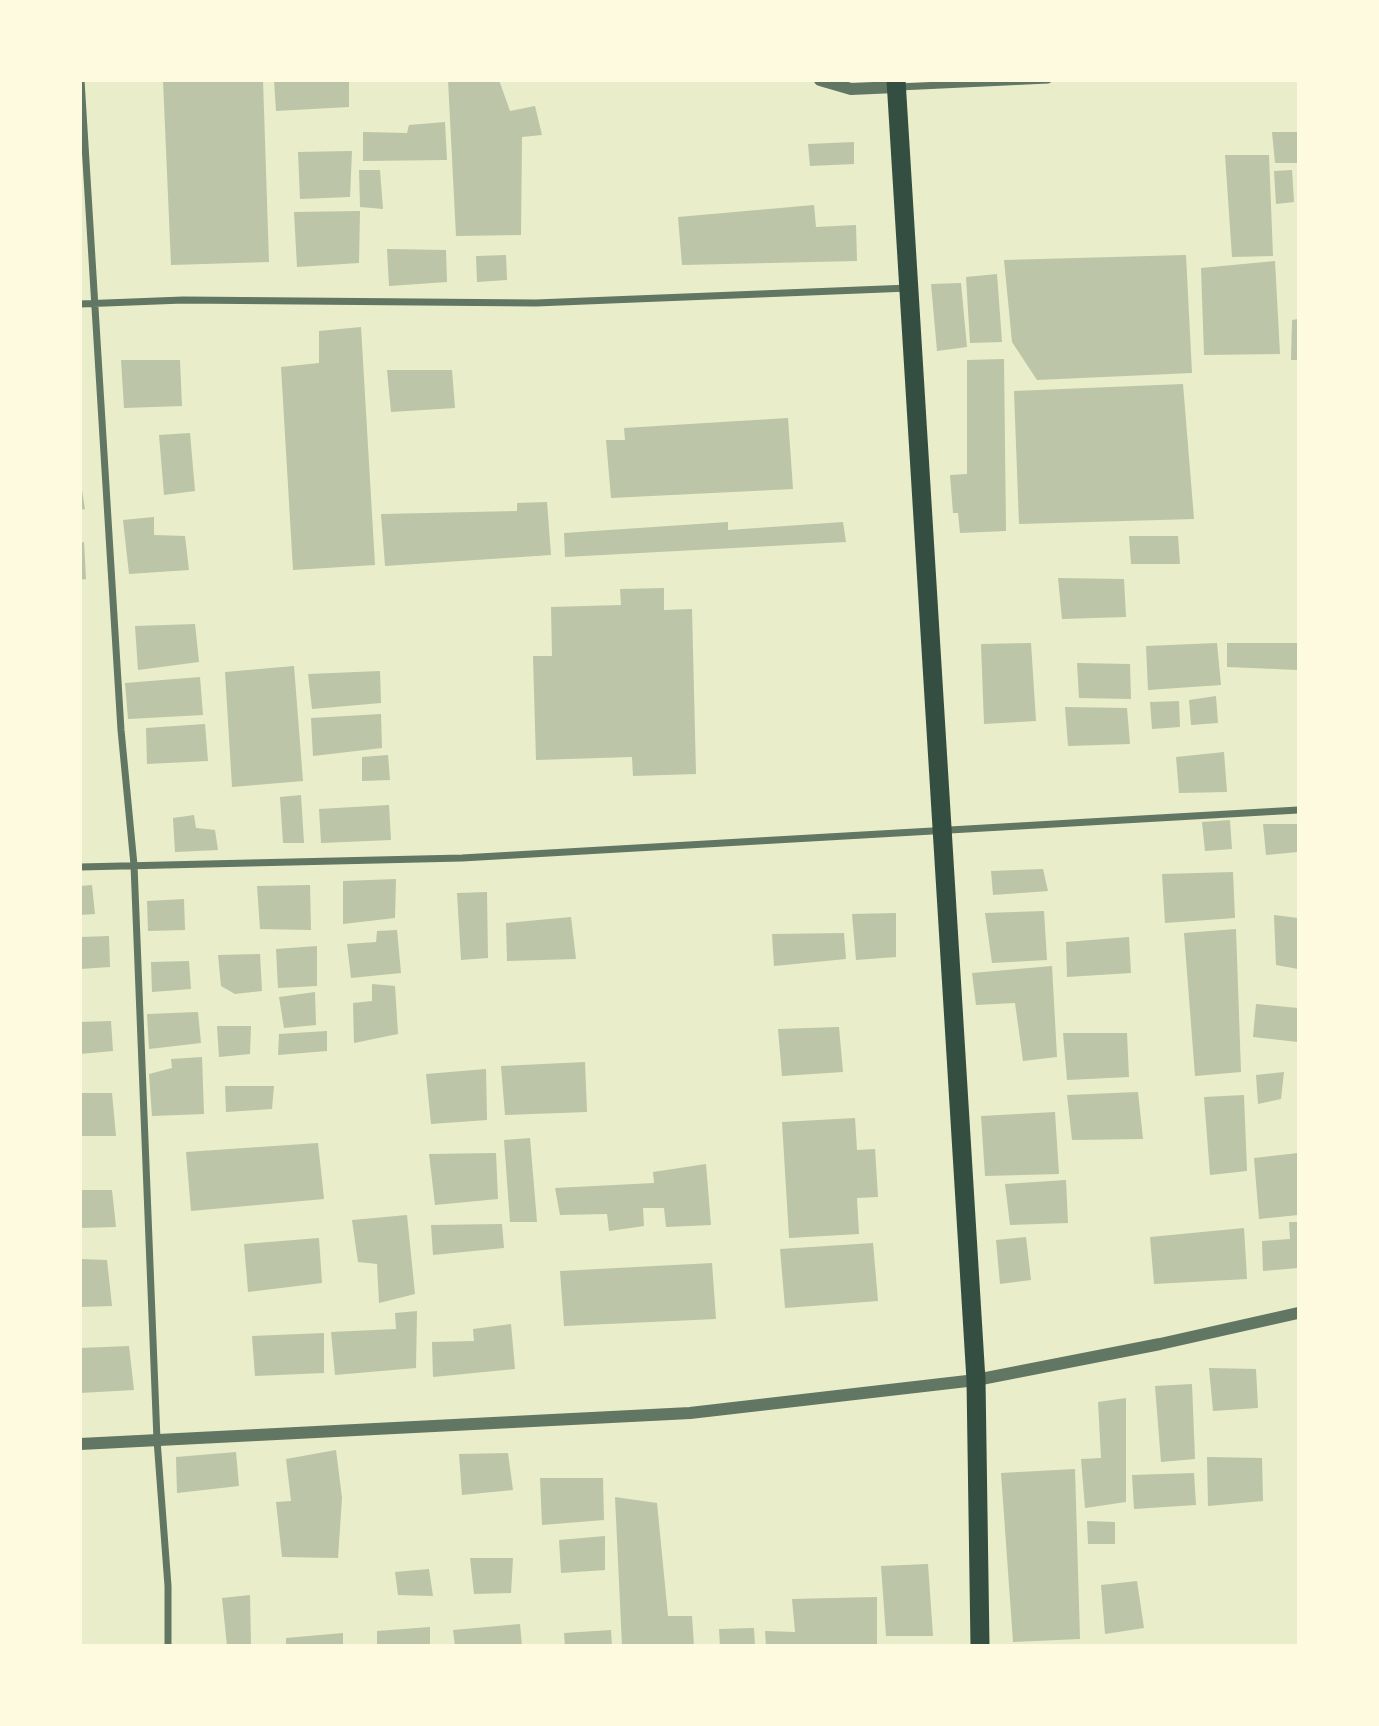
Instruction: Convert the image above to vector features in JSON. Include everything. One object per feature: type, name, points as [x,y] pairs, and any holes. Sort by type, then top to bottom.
[{"type":"highway","points":[[896,84],[976,1380],[980,1646]]},
{"type":"street","points":[[81,80],[93,303],[116,614],[121,730],[134,865],[157,1440],[168,1586],[168,1646]]},
{"type":"street","points":[[820,80],[851,89],[896,84],[1048,80]]},
{"type":"street","points":[[80,304],[197,300],[536,303],[909,288]]},
{"type":"street","points":[[80,867],[462,858],[1298,810]]},
{"type":"street","points":[[80,1444],[690,1413],[976,1380],[1160,1344],[1298,1313]]},
{"type":"building","points":[[163,80],[263,80],[269,262],[171,265]]},
{"type":"building","points":[[274,80],[349,80],[349,107],[276,111]]},
{"type":"building","points":[[448,80],[499,80],[510,111],[535,106],[542,135],[522,137],[521,235],[456,236]]},
{"type":"building","points":[[445,122],[447,160],[363,161],[363,132],[407,133],[409,125]]},
{"type":"building","points":[[1272,132],[1298,132],[1298,163],[1275,163]]},
{"type":"building","points":[[854,142],[854,164],[810,166],[808,144]]},
{"type":"building","points":[[352,151],[350,197],[300,199],[298,152]]},
{"type":"building","points":[[1225,155],[1269,155],[1273,256],[1232,257]]},
{"type":"building","points":[[359,170],[380,170],[383,209],[360,207]]},
{"type":"building","points":[[1292,170],[1294,202],[1276,204],[1274,171]]},
{"type":"building","points":[[814,205],[816,227],[856,225],[857,261],[682,265],[678,217]]},
{"type":"building","points":[[360,211],[359,263],[297,267],[294,212]]},
{"type":"building","points":[[387,249],[446,250],[447,282],[389,286]]},
{"type":"building","points":[[506,255],[507,280],[477,282],[476,256]]},
{"type":"building","points":[[1186,255],[1192,373],[1037,380],[1012,342],[1004,260]]},
{"type":"building","points":[[1275,261],[1280,354],[1204,355],[1201,268]]},
{"type":"building","points":[[997,274],[1002,342],[970,343],[966,277]]},
{"type":"building","points":[[961,283],[967,347],[937,351],[931,284]]},
{"type":"building","points":[[1298,319],[1298,360],[1291,360],[1292,320]]},
{"type":"building","points":[[361,327],[375,565],[293,570],[281,367],[319,363],[319,331]]},
{"type":"building","points":[[1004,359],[1006,531],[960,533],[958,513],[953,513],[950,475],[967,474],[967,360]]},
{"type":"building","points":[[121,360],[180,360],[182,406],[124,408]]},
{"type":"building","points":[[387,370],[452,370],[455,408],[391,412]]},
{"type":"building","points":[[1183,384],[1194,519],[1019,524],[1014,391]]},
{"type":"building","points":[[788,418],[793,489],[611,498],[606,440],[625,440],[624,428]]},
{"type":"building","points":[[190,433],[195,491],[164,495],[159,435]]},
{"type":"building","points":[[80,490],[85,509],[80,510]]},
{"type":"building","points":[[547,502],[551,555],[385,566],[381,514],[517,511],[517,503]]},
{"type":"building","points":[[154,517],[154,535],[185,536],[189,570],[129,574],[123,520]]},
{"type":"building","points":[[728,522],[728,530],[843,522],[846,542],[565,557],[564,533]]},
{"type":"building","points":[[1129,536],[1178,536],[1180,564],[1131,564]]},
{"type":"building","points":[[84,542],[86,579],[80,580],[80,543]]},
{"type":"building","points":[[1058,578],[1124,579],[1126,617],[1062,619]]},
{"type":"building","points":[[664,588],[664,610],[692,609],[696,774],[633,776],[632,757],[536,760],[533,656],[552,656],[551,607],[621,605],[620,589]]},
{"type":"building","points":[[195,624],[199,662],[138,670],[135,626]]},
{"type":"building","points":[[1031,643],[1036,721],[984,724],[981,644]]},
{"type":"building","points":[[1217,643],[1221,685],[1148,690],[1146,646]]},
{"type":"building","points":[[1227,643],[1298,643],[1298,670],[1227,667]]},
{"type":"building","points":[[1077,663],[1130,664],[1131,699],[1079,698]]},
{"type":"building","points":[[294,666],[303,781],[232,787],[225,672]]},
{"type":"building","points":[[380,671],[381,703],[312,709],[308,674]]},
{"type":"building","points":[[200,677],[203,715],[128,719],[125,683]]},
{"type":"building","points":[[1216,696],[1218,723],[1191,725],[1189,700]]},
{"type":"building","points":[[1179,701],[1180,727],[1152,729],[1150,702]]},
{"type":"building","points":[[1065,707],[1127,708],[1130,744],[1068,746]]},
{"type":"building","points":[[381,714],[382,748],[313,756],[311,718]]},
{"type":"building","points":[[205,724],[208,761],[147,764],[146,728]]},
{"type":"building","points":[[1224,752],[1227,792],[1179,793],[1176,757]]},
{"type":"building","points":[[388,755],[390,780],[362,781],[362,757]]},
{"type":"building","points":[[301,795],[304,843],[283,843],[280,797]]},
{"type":"building","points":[[389,805],[391,840],[321,843],[319,809]]},
{"type":"building","points":[[194,815],[196,828],[215,830],[218,850],[175,852],[173,818]]},
{"type":"building","points":[[1230,820],[1232,849],[1205,851],[1202,822]]},
{"type":"building","points":[[1263,824],[1298,824],[1298,852],[1266,855]]},
{"type":"building","points":[[1043,869],[1048,891],[993,895],[991,871]]},
{"type":"building","points":[[1233,872],[1235,918],[1165,923],[1162,874]]},
{"type":"building","points":[[396,879],[395,918],[343,924],[343,881]]},
{"type":"building","points":[[92,885],[95,914],[80,915],[80,886]]},
{"type":"building","points":[[310,885],[311,930],[260,929],[257,886]]},
{"type":"building","points":[[487,892],[488,958],[461,960],[457,893]]},
{"type":"building","points":[[184,899],[185,930],[148,931],[147,901]]},
{"type":"building","points":[[1044,911],[1047,960],[992,963],[985,913]]},
{"type":"building","points":[[896,913],[896,957],[856,960],[852,914]]},
{"type":"building","points":[[1274,915],[1298,918],[1298,969],[1276,965]]},
{"type":"building","points":[[571,917],[576,959],[507,961],[506,923]]},
{"type":"building","points":[[1236,929],[1241,1072],[1195,1076],[1184,933]]},
{"type":"building","points":[[397,930],[401,973],[351,978],[347,944],[376,942],[377,931]]},
{"type":"building","points":[[844,933],[846,959],[774,966],[772,934]]},
{"type":"building","points":[[109,936],[110,967],[80,969],[80,937]]},
{"type":"building","points":[[1129,937],[1131,973],[1067,977],[1066,942]]},
{"type":"building","points":[[317,946],[317,986],[278,988],[276,949]]},
{"type":"building","points":[[260,954],[262,991],[235,994],[221,986],[218,955]]},
{"type":"building","points":[[189,961],[191,989],[152,992],[151,962]]},
{"type":"building","points":[[1052,966],[1057,1057],[1023,1061],[1015,1003],[976,1005],[972,973]]},
{"type":"building","points":[[372,984],[395,986],[398,1034],[354,1043],[353,1003],[372,1001]]},
{"type":"building","points":[[315,992],[316,1025],[284,1028],[279,997]]},
{"type":"building","points":[[1256,1004],[1298,1008],[1298,1042],[1253,1037]]},
{"type":"building","points":[[198,1012],[201,1043],[149,1049],[147,1014]]},
{"type":"building","points":[[111,1021],[113,1051],[80,1054],[80,1022]]},
{"type":"building","points":[[217,1026],[251,1026],[250,1054],[219,1057]]},
{"type":"building","points":[[839,1027],[843,1072],[782,1076],[778,1029]]},
{"type":"building","points":[[327,1031],[327,1051],[278,1055],[279,1034]]},
{"type":"building","points":[[1063,1033],[1127,1033],[1129,1077],[1067,1080]]},
{"type":"building","points":[[202,1057],[204,1114],[152,1116],[149,1074],[172,1068],[171,1059]]},
{"type":"building","points":[[585,1062],[587,1112],[505,1115],[501,1066]]},
{"type":"building","points":[[486,1069],[487,1120],[431,1124],[426,1074]]},
{"type":"building","points":[[1284,1072],[1281,1099],[1258,1104],[1256,1075]]},
{"type":"building","points":[[225,1086],[274,1086],[272,1109],[226,1112]]},
{"type":"building","points":[[1138,1092],[1143,1139],[1072,1140],[1067,1095]]},
{"type":"building","points":[[80,1093],[112,1093],[116,1136],[80,1136]]},
{"type":"building","points":[[1244,1095],[1247,1171],[1210,1175],[1204,1097]]},
{"type":"building","points":[[1055,1112],[1059,1174],[985,1176],[981,1116]]},
{"type":"building","points":[[855,1118],[857,1150],[875,1149],[878,1197],[857,1198],[859,1234],[789,1238],[782,1122]]},
{"type":"building","points":[[530,1138],[537,1222],[510,1222],[504,1140]]},
{"type":"building","points":[[318,1143],[324,1199],[191,1211],[186,1152]]},
{"type":"building","points":[[496,1153],[498,1199],[435,1205],[429,1154]]},
{"type":"building","points":[[1298,1153],[1298,1215],[1259,1219],[1254,1158]]},
{"type":"building","points":[[706,1164],[711,1225],[666,1227],[664,1208],[643,1208],[644,1226],[609,1231],[607,1214],[560,1215],[555,1188],[654,1183],[653,1172]]},
{"type":"building","points":[[1066,1180],[1068,1223],[1010,1225],[1005,1184]]},
{"type":"building","points":[[80,1190],[112,1190],[116,1227],[80,1228]]},
{"type":"building","points":[[407,1215],[415,1294],[379,1303],[377,1264],[358,1262],[352,1220]]},
{"type":"building","points":[[1289,1222],[1298,1222],[1298,1268],[1263,1271],[1262,1241],[1290,1239]]},
{"type":"building","points":[[502,1224],[504,1248],[433,1255],[431,1225]]},
{"type":"building","points":[[1244,1228],[1247,1279],[1154,1284],[1150,1237]]},
{"type":"building","points":[[1026,1237],[1031,1280],[1000,1284],[996,1240]]},
{"type":"building","points":[[319,1238],[322,1283],[248,1292],[244,1244]]},
{"type":"building","points":[[873,1243],[878,1301],[785,1308],[780,1249]]},
{"type":"building","points":[[80,1259],[107,1260],[112,1306],[80,1307]]},
{"type":"building","points":[[712,1263],[716,1319],[564,1326],[560,1271]]},
{"type":"building","points":[[417,1311],[416,1368],[335,1375],[331,1332],[396,1329],[395,1313]]},
{"type":"building","points":[[511,1324],[515,1369],[433,1377],[432,1342],[474,1341],[473,1329]]},
{"type":"building","points":[[324,1333],[324,1373],[255,1376],[252,1336]]},
{"type":"building","points":[[129,1346],[134,1390],[80,1393],[80,1348]]},
{"type":"building","points":[[1209,1368],[1256,1369],[1258,1408],[1213,1411]]},
{"type":"building","points":[[1192,1384],[1195,1459],[1161,1462],[1155,1386]]},
{"type":"building","points":[[1126,1398],[1126,1502],[1085,1508],[1081,1459],[1101,1458],[1098,1402]]},
{"type":"building","points":[[336,1450],[342,1498],[338,1558],[282,1557],[276,1502],[291,1501],[286,1459]]},
{"type":"building","points":[[236,1452],[239,1486],[177,1493],[176,1457]]},
{"type":"building","points":[[508,1453],[513,1490],[462,1495],[459,1454]]},
{"type":"building","points":[[1207,1457],[1262,1458],[1263,1501],[1208,1506]]},
{"type":"building","points":[[1075,1469],[1080,1639],[1013,1642],[1001,1473]]},
{"type":"building","points":[[1194,1473],[1196,1505],[1134,1509],[1132,1475]]},
{"type":"building","points":[[540,1478],[603,1478],[604,1520],[542,1525]]},
{"type":"building","points":[[615,1497],[657,1503],[668,1616],[692,1616],[694,1646],[622,1646]]},
{"type":"building","points":[[1087,1521],[1115,1522],[1115,1544],[1088,1544]]},
{"type":"building","points":[[605,1536],[605,1570],[561,1573],[559,1540]]},
{"type":"building","points":[[470,1558],[513,1558],[511,1593],[474,1594]]},
{"type":"building","points":[[928,1564],[933,1636],[886,1636],[881,1566]]},
{"type":"building","points":[[429,1569],[433,1596],[398,1595],[395,1572]]},
{"type":"building","points":[[1137,1581],[1144,1628],[1105,1634],[1101,1585]]},
{"type":"building","points":[[250,1595],[251,1646],[227,1646],[222,1598]]},
{"type":"building","points":[[877,1597],[877,1646],[766,1646],[765,1631],[795,1632],[792,1599]]},
{"type":"building","points":[[520,1624],[522,1646],[455,1646],[453,1630]]},
{"type":"building","points":[[430,1627],[430,1646],[377,1646],[377,1631]]},
{"type":"building","points":[[754,1628],[755,1646],[720,1646],[719,1629]]},
{"type":"building","points":[[611,1630],[612,1646],[565,1646],[564,1633]]},
{"type":"building","points":[[343,1633],[343,1646],[286,1646],[286,1638]]}]
